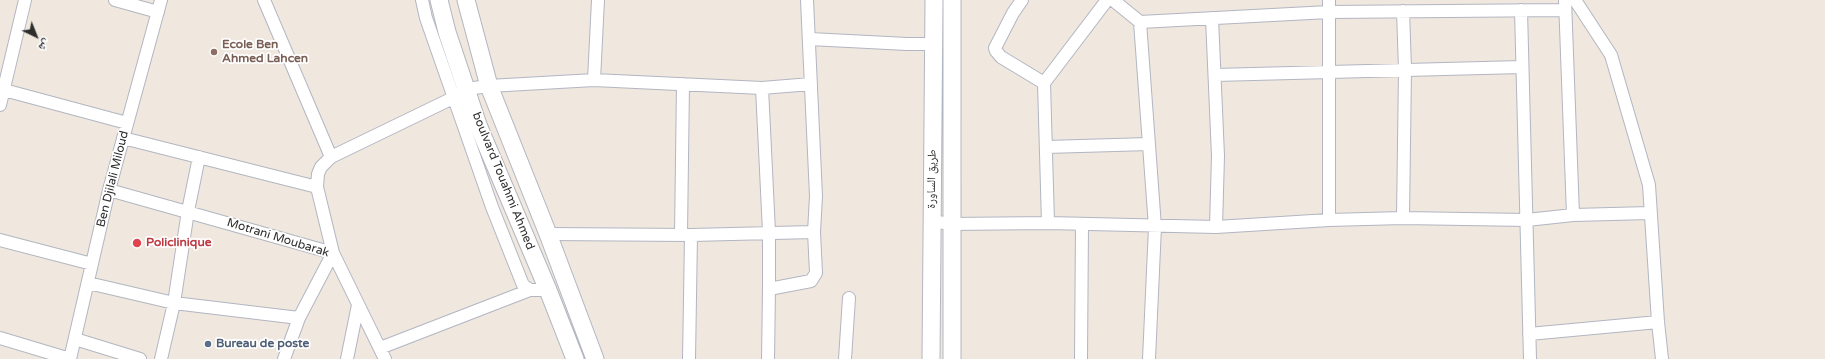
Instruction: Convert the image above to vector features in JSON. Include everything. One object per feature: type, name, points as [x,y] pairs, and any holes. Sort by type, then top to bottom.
[{"type":"main road","name":"boulvard Touahmi Ahmed","points":[[439,0],[461,93],[478,125],[548,290],[575,359]]},
{"type":"main road","name":"boulvard Touahmi Ahmed","points":[[466,0],[489,86],[548,234],[594,356]]},
{"type":"main road","name":"طريق الساورة","points":[[931,359],[934,0]]},
{"type":"main road","name":"طريق الساورة","points":[[952,0],[952,359]]},
{"type":"street","points":[[0,105],[26,0]]},
{"type":"street","points":[[115,0],[158,12]]},
{"type":"street","name":"Ben Djilali Miloud","points":[[70,359],[123,138],[162,0]]},
{"type":"street","points":[[264,0],[332,157]]},
{"type":"street","points":[[422,0],[426,18],[461,93],[492,207],[523,285],[530,290]]},
{"type":"street","points":[[594,80],[598,0]]},
{"type":"street","points":[[769,289],[806,283],[814,278],[816,273],[814,232],[816,196],[810,38],[807,0]]},
{"type":"street","points":[[1022,0],[1013,13],[996,48],[996,51],[1001,57],[1044,83]]},
{"type":"street","points":[[1048,223],[1044,83],[1107,0]]},
{"type":"street","points":[[1113,0],[1140,22],[1329,12],[1521,10],[1565,5],[1573,215]]},
{"type":"street","points":[[1329,0],[1329,220]]},
{"type":"street","points":[[1575,0],[1611,55],[1649,186],[1658,322],[1662,359]]},
{"type":"street","points":[[1521,10],[1521,67],[1527,220],[1530,359]]},
{"type":"street","points":[[1403,11],[1405,69],[1403,218]]},
{"type":"street","points":[[1212,18],[1218,156],[1216,227]]},
{"type":"street","points":[[1140,22],[1155,227],[1149,359]]},
{"type":"street","points":[[810,38],[907,44],[934,44]]},
{"type":"street","points":[[1215,75],[1521,67]]},
{"type":"street","points":[[284,359],[299,318],[333,253],[317,187],[318,174],[321,167],[332,157],[461,93],[489,86],[594,80],[762,88],[811,84]]},
{"type":"street","points":[[682,84],[689,359]]},
{"type":"street","points":[[762,88],[769,232],[768,359]]},
{"type":"street","points":[[4,90],[127,123]]},
{"type":"street","points":[[123,138],[317,187]]},
{"type":"street","points":[[1046,148],[1149,144]]},
{"type":"street","points":[[161,359],[174,303],[188,211],[199,157]]},
{"type":"street","name":"Motrani Moubarak","points":[[110,190],[333,253],[386,359]]},
{"type":"street","points":[[931,221],[951,224],[1048,223],[1155,227],[1216,227],[1329,220],[1403,218],[1527,220],[1573,215],[1650,213]]},
{"type":"street","points":[[1080,359],[1082,225]]},
{"type":"street","points":[[548,234],[814,232]]},
{"type":"street","points":[[0,240],[92,264]]},
{"type":"street","points":[[88,283],[174,303],[299,318]]},
{"type":"street","points":[[380,348],[530,290],[548,290]]},
{"type":"street","points":[[845,359],[849,298]]},
{"type":"street","points":[[347,359],[358,305]]},
{"type":"street","points":[[1529,334],[1658,322]]},
{"type":"street","points":[[0,338],[70,359]]},
{"type":"street","points":[[75,339],[140,359]]},
{"type":"street","points":[[575,359],[594,356]]},
{"type":"place","name":"Ecole Ben Ahmed Lahcen","points":[[214,52]]},
{"type":"place","name":"Policlinique","points":[[137,243]]},
{"type":"place","name":"Bureau de poste","points":[[208,344]]}]
